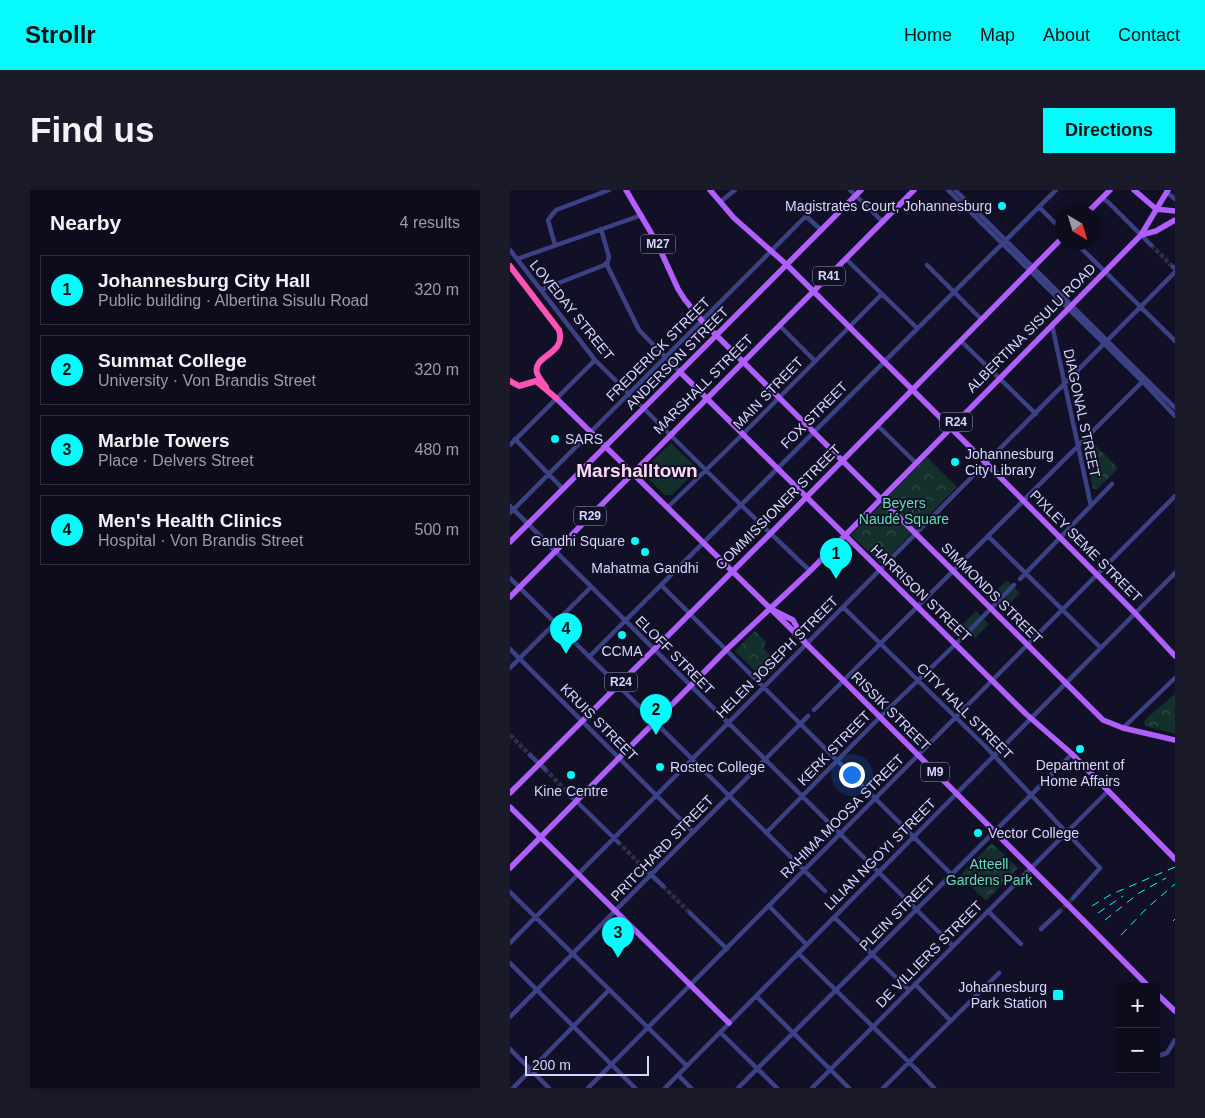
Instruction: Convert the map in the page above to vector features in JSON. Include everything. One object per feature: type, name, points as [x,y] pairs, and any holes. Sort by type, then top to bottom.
[{"type":"highway","points":[[510,266],[556,325],[561,336],[559,346],[542,360],[537,367],[538,375],[556,398]]},
{"type":"highway","points":[[510,381],[519,386],[536,381],[546,387]]},
{"type":"main road","name":"SIMMONDS STREET","points":[[626,190],[657,243],[685,301],[702,321],[1104,720],[1123,728],[1174,740]]},
{"type":"main road","name":"PIXLEY SEME STREET","points":[[710,190],[1023,500],[1175,656]]},
{"type":"main road","name":"ANDERSON STREET","points":[[510,542],[717,336],[860,190]]},
{"type":"main road","name":"MARSHALL STREET","points":[[510,597],[914,190]]},
{"type":"main road","points":[[1095,205],[1110,190]]},
{"type":"main road","points":[[1134,190],[1156,209],[1175,211]]},
{"type":"main road","points":[[1141,235],[1156,209],[1172,196]]},
{"type":"main road","name":"ALBERTINA SISULU ROAD","points":[[510,868],[578,802],[727,649],[810,571],[1104,271],[1141,235],[1175,220]]},
{"type":"main road","name":"COMMISSIONER STREET","points":[[510,793],[770,534],[1055,245]]},
{"type":"main road","name":"HARRISON STREET","points":[[680,372],[880,571],[1031,718],[1072,754],[1174,858]]},
{"type":"main road","name":"RISSIK STREET","points":[[556,398],[592,431],[844,680],[1146,983]]},
{"type":"main road","points":[[510,807],[729,1023]]},
{"type":"main road","points":[[1160,997],[1175,1011]]},
{"type":"street","points":[[555,245],[548,220],[554,210],[609,190]]},
{"type":"street","points":[[720,202],[735,190]]},
{"type":"street","points":[[850,190],[883,222]]},
{"type":"street","points":[[948,190],[1004,242]]},
{"type":"street","points":[[955,190],[1105,343],[1174,408],[1175,416]]},
{"type":"street","name":"FOX STREET","points":[[589,657],[1056,190]]},
{"type":"street","points":[[1102,198],[1134,231],[1151,244]]},
{"type":"street","points":[[1039,207],[1055,223]]},
{"type":"street","points":[[517,259],[642,215]]},
{"type":"street","name":"FREDERICK STREET","points":[[511,510],[806,216],[821,230]]},
{"type":"street","name":"HARRISON STREET","points":[[599,230],[609,257],[606,264],[638,330],[680,372]]},
{"type":"street","name":"LOVEDAY STREET","points":[[510,250],[595,360],[770,534],[810,571]]},
{"type":"street","points":[[1083,250],[1175,341]]},
{"type":"street","points":[[846,259],[917,328]]},
{"type":"street","points":[[541,290],[606,264]]},
{"type":"street","points":[[927,265],[982,320]]},
{"type":"street","name":"HELEN JOSEPH STREET","points":[[510,943],[616,840],[656,795],[1175,272]]},
{"type":"street","name":"MAIN STREET","points":[[668,507],[882,294]]},
{"type":"street","name":"DIAGONAL STREET","points":[[1052,325],[1091,506]]},
{"type":"street","points":[[780,326],[815,361]]},
{"type":"street","points":[[961,341],[1036,414]]},
{"type":"street","points":[[510,445],[595,360]]},
{"type":"street","points":[[814,710],[1144,380]]},
{"type":"street","points":[[877,425],[916,463]]},
{"type":"street","points":[[515,439],[563,489]]},
{"type":"street","points":[[1020,579],[1112,484]]},
{"type":"street","name":"RAHIMA MOOSA STREET","points":[[588,1088],[1175,496]]},
{"type":"street","name":"ELOFF STREET","points":[[511,510],[528,524],[953,946]]},
{"type":"street","points":[[988,536],[1101,648]]},
{"type":"street","name":"LILIAN NGOYI STREET","points":[[665,1088],[1175,573]]},
{"type":"street","points":[[510,578],[825,890]]},
{"type":"street","points":[[662,585],[951,874]]},
{"type":"street","points":[[967,633],[1014,585]]},
{"type":"street","points":[[510,668],[591,587]]},
{"type":"street","name":"CITY HALL STREET","points":[[843,607],[994,755],[1067,834],[1100,866],[1099,872],[1073,898]]},
{"type":"street","name":"KERK STREET","points":[[766,833],[880,717],[961,639]]},
{"type":"street","name":"KRUIS STREET","points":[[510,649],[693,832]]},
{"type":"street","points":[[1123,728],[1175,678]]},
{"type":"street","name":"PRITCHARD STREET","points":[[510,1017],[808,716]]},
{"type":"street","name":"PLEIN STREET","points":[[738,1088],[1072,754]]},
{"type":"street","points":[[530,755],[544,769]]},
{"type":"street","name":"DE VILLIERS STREET","points":[[812,1088],[1108,791]]},
{"type":"street","points":[[572,797],[616,840]]},
{"type":"street","points":[[646,870],[663,886]]},
{"type":"street","points":[[510,892],[687,1066]]},
{"type":"street","points":[[769,906],[807,945]]},
{"type":"street","points":[[988,911],[1021,944]]},
{"type":"street","points":[[1041,929],[1059,912]]},
{"type":"street","points":[[690,913],[726,949]]},
{"type":"street","points":[[834,917],[909,990]]},
{"type":"street","points":[[798,953],[934,1088]]},
{"type":"street","points":[[510,963],[635,1088]]},
{"type":"street","points":[[883,1088],[999,973]]},
{"type":"street","points":[[915,984],[951,1021]]},
{"type":"street","points":[[512,1088],[610,990]]},
{"type":"street","points":[[756,996],[849,1088]]},
{"type":"street","points":[[720,1032],[777,1088]]},
{"type":"street","points":[[1160,1055],[1166,1053],[1175,1040]]},
{"type":"street","points":[[510,1049],[550,1088]]},
{"type":"street","points":[[678,1075],[691,1088]]},
{"type":"green space","points":[[1092,442],[1118,468],[1098,489],[1093,489],[1084,449]]},
{"type":"green space","points":[[671,443],[694,465],[693,474],[672,495],[665,495],[641,472]]},
{"type":"green space","name":"Beyers Naudé Square","points":[[927,457],[957,487],[881,564],[851,535]]},
{"type":"green space","points":[[1007,580],[1020,593],[1007,607],[993,593]]},
{"type":"green space","points":[[976,611],[989,624],[975,638],[962,625]]},
{"type":"green space","points":[[755,631],[766,642],[763,648],[779,664],[764,680],[735,651]]},
{"type":"green space","points":[[1175,694],[1175,734],[1145,726],[1144,722],[1148,717]]},
{"type":"green space","name":"Atteell Gardens Park","points":[[992,843],[1018,868],[986,901],[960,876]]},
{"type":"tunnel","points":[[1151,245],[1173,267]]},
{"type":"tunnel","points":[[510,735],[530,755]]},
{"type":"tunnel","points":[[545,769],[572,797]]},
{"type":"tunnel","points":[[618,842],[646,870]]},
{"type":"tunnel","points":[[663,886],[690,913]]},
{"type":"tunnel","points":[[1059,912],[1073,898]]},
{"type":"railway","points":[[1092,906],[1110,895],[1175,867]]},
{"type":"railway","points":[[1105,920],[1139,893],[1166,878]]},
{"type":"railway","points":[[1121,935],[1147,908],[1175,884]]},
{"type":"railway","points":[[1098,913],[1123,896]]},
{"type":"place","name":"Magistrates Court, Johannesburg","points":[[1002,206]]},
{"type":"place","name":"SARS","points":[[555,439]]},
{"type":"place","name":"Johannesburg City Library","points":[[955,462]]},
{"type":"place","name":"Gandhi Square","points":[[635,541]]},
{"type":"place","name":"Mahatma Gandhi","points":[[645,552]]},
{"type":"place","name":"Johannesburg City Hall","points":[[836,579]]},
{"type":"place","name":"CCMA","points":[[622,635]]},
{"type":"place","name":"Men's Health Clinics","points":[[566,654]]},
{"type":"place","name":"Summat College","points":[[656,735]]},
{"type":"place","name":"Department of Home Affairs","points":[[1080,749]]},
{"type":"place","name":"Rostec College","points":[[660,767]]},
{"type":"place","name":"Kine Centre","points":[[571,775]]},
{"type":"place","name":"Vector College","points":[[978,833]]},
{"type":"place","name":"Marble Towers","points":[[618,958]]},
{"type":"place","name":"Johannesburg Park Station","points":[[1058,995]]},
{"type":"district","name":"Marshalltown","points":[[637,470]]}]
